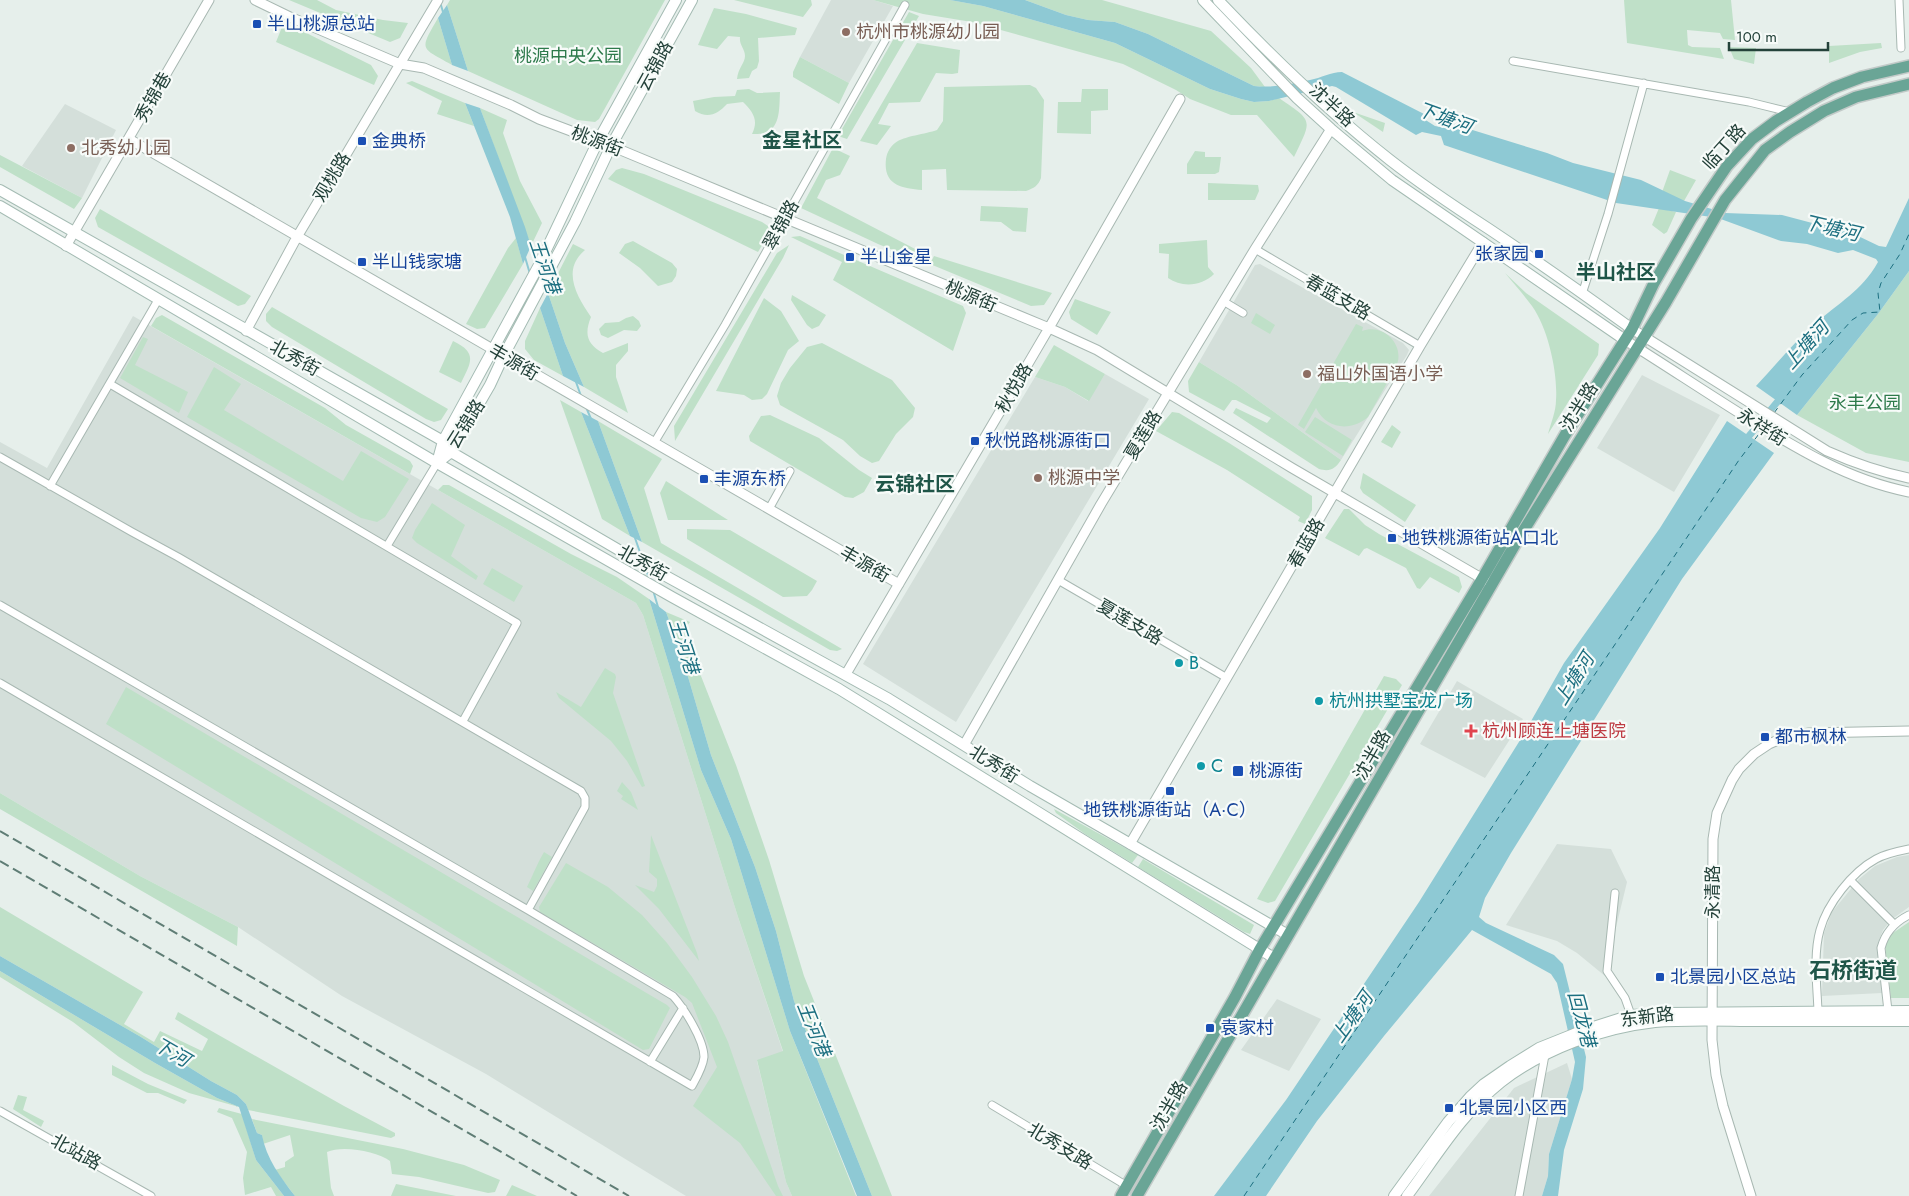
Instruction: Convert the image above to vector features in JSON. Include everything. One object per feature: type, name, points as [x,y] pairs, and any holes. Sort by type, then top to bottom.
[{"type":"main road","name":"云锦路","points":[[437,463],[443,441],[539,265],[598,141],[676,0]]},
{"type":"main road","name":"云锦路","points":[[437,463],[451,452],[490,385],[503,357],[546,279],[611,146],[692,0]]},
{"type":"main road","name":"沈半路","points":[[1203,0],[1297,98],[1392,180],[1625,340]]},
{"type":"main road","name":"沈半路","points":[[1137,1196],[1288,935],[1487,582],[1565,435],[1632,329],[1413,177],[1351,128],[1261,45],[1218,0]]},
{"type":"main road","name":"临丁路","points":[[1632,329],[1654,283],[1702,200],[1727,166],[1752,139],[1776,121],[1833,88],[1870,75],[1909,66]]},
{"type":"main road","name":"临丁路","points":[[1644,336],[1666,302],[1725,200],[1765,150],[1824,111],[1856,96],[1909,84]]},
{"type":"main road","name":"北秀街","points":[[0,190],[443,441],[451,452],[634,557],[846,674],[964,746],[1288,935]]},
{"type":"main road","name":"北秀街","points":[[0,206],[437,463],[839,689],[1274,958]]},
{"type":"main road","name":"沈半路","points":[[1124,1191],[1235,997],[1260,949],[1314,858],[1644,336]]},
{"type":"main road","name":"东新路","points":[[1585,1034],[1633,1025],[1712,1016],[1818,1011],[1909,1011]]},
{"type":"main road","name":"东新路","points":[[1394,1196],[1448,1122],[1484,1084],[1539,1048],[1566,1041],[1632,1016],[1909,1021]]},
{"type":"main road","name":"东新路","points":[[1407,1196],[1462,1120],[1482,1099],[1501,1082],[1566,1041]]},
{"type":"street","name":"秀锦巷","points":[[66,246],[209,0]]},
{"type":"street","name":"桃源街","points":[[255,0],[400,64],[424,68],[539,119],[611,146],[1049,328],[1097,350],[1487,582]]},
{"type":"street","points":[[1899,0],[1901,48]]},
{"type":"street","name":"观桃路","points":[[246,331],[297,237],[437,3]]},
{"type":"street","name":"翠锦路","points":[[654,442],[725,325],[905,5]]},
{"type":"street","points":[[1513,61],[1749,102],[1790,113]]},
{"type":"street","points":[[1582,294],[1608,214],[1644,83]]},
{"type":"street","name":"秋悦路","points":[[846,674],[1049,328],[1180,99]]},
{"type":"street","name":"夏莲路","points":[[964,746],[1058,580],[1168,393],[1255,249],[1331,129]]},
{"type":"street","name":"丰源街","points":[[128,139],[899,584]]},
{"type":"street","name":"春蓝路","points":[[1130,844],[1420,346],[1483,242]]},
{"type":"street","name":"春蓝支路","points":[[1255,249],[1420,346]]},
{"type":"street","points":[[50,486],[158,300]]},
{"type":"street","points":[[1223,301],[1243,314]]},
{"type":"street","name":"永祥街","points":[[1632,329],[1827,451],[1884,473],[1909,478]]},
{"type":"street","name":"永祥街","points":[[1625,340],[1765,429],[1818,460],[1886,487],[1909,492]]},
{"type":"street","points":[[110,384],[517,623],[463,721]]},
{"type":"street","points":[[0,457],[178,557],[581,791],[586,798],[585,806],[528,910]]},
{"type":"street","points":[[387,546],[437,463]]},
{"type":"street","points":[[769,509],[790,471]]},
{"type":"street","name":"夏莲支路","points":[[1058,580],[1227,678]]},
{"type":"street","points":[[0,605],[528,910],[673,996],[683,1008],[701,1041],[704,1056],[702,1067],[692,1086],[0,684]]},
{"type":"street","name":"永清路","points":[[1751,1196],[1718,1083],[1712,1040],[1713,839],[1717,813],[1739,769],[1754,754],[1785,737],[1809,733],[1909,731]]},
{"type":"street","points":[[1818,1011],[1817,947],[1820,929],[1830,908],[1841,891],[1861,868],[1878,858],[1909,849]]},
{"type":"street","points":[[1850,880],[1894,924]]},
{"type":"street","points":[[1616,893],[1607,971],[1625,998],[1632,1016]]},
{"type":"street","points":[[1888,1011],[1881,948],[1883,940],[1894,924],[1909,915]]},
{"type":"street","points":[[650,1062],[683,1008]]},
{"type":"street","points":[[1519,1196],[1545,1055]]},
{"type":"street","name":"北秀支路","points":[[992,1105],[1124,1191]]},
{"type":"street","name":"北站路","points":[[0,1110],[151,1196]]},
{"type":"shaded area","name":"杭州市桃源幼儿园","points":[[831,0],[873,0],[893,6],[849,83],[800,57]]},
{"type":"shaded area","name":"北秀幼儿园","points":[[65,104],[116,130],[82,198],[22,166]]},
{"type":"shaded area","name":"福山外国语小学","points":[[1260,264],[1403,343],[1409,350],[1341,460],[1238,386],[1199,362],[1255,265]]},
{"type":"shaded area","points":[[133,316],[636,603],[643,615],[738,917],[783,1052],[757,1061],[786,1182],[792,1196],[686,1196],[486,1074],[342,996],[238,927],[140,876],[0,793],[0,442],[47,468]]},
{"type":"shaded area","name":"桃源中学","points":[[1105,374],[1149,399],[956,722],[863,664],[1035,377],[1065,387],[1088,401]]},
{"type":"shaded area","points":[[1642,375],[1720,415],[1674,492],[1597,448]]},
{"type":"shaded area","name":"杭州顾连上塘医院","points":[[1457,681],[1523,719],[1485,778],[1420,744]]},
{"type":"shaded area","points":[[1557,844],[1611,849],[1627,882],[1612,944],[1610,967],[1605,976],[1577,953],[1557,941],[1506,925]]},
{"type":"shaded area","points":[[1909,855],[1909,907],[1891,920],[1883,930],[1878,943],[1882,993],[1822,996],[1824,933],[1832,912],[1859,879],[1875,866],[1897,857]]},
{"type":"shaded area","points":[[1277,999],[1321,1019],[1289,1071],[1241,1050]]},
{"type":"shaded area","points":[[1567,1063],[1572,1079],[1549,1154],[1548,1176],[1542,1196],[1429,1196],[1514,1088]]},
{"type":"green space","points":[[289,0],[317,0],[336,10],[408,23],[400,38],[390,42]]},
{"type":"green space","name":"桃源中央公园","points":[[450,0],[665,0],[599,119],[595,122],[577,120],[468,71],[447,5]]},
{"type":"green space","points":[[734,0],[811,0],[812,5],[803,17]]},
{"type":"green space","points":[[873,0],[950,0],[983,6],[1115,43],[1210,89],[1254,102],[1279,98],[1304,117],[1306,128],[1304,135],[1294,157],[1257,115],[1231,115],[1190,99],[1123,64],[972,22],[923,14]]},
{"type":"green space","points":[[1025,0],[1102,0],[1211,31],[1251,68],[1265,87],[1254,86],[1148,34],[1115,22],[1088,20],[1066,15]]},
{"type":"green space","points":[[1624,0],[1731,0],[1735,40],[1723,39],[1720,33],[1687,30],[1688,45],[1692,47],[1720,48],[1724,59],[1627,43]]},
{"type":"green space","points":[[714,8],[746,14],[797,28],[795,35],[758,38],[759,61],[757,68],[752,71],[749,78],[737,79],[745,56],[740,37],[728,36],[717,49],[698,45]]},
{"type":"green space","points":[[909,12],[919,16],[847,139],[838,136]]},
{"type":"green space","points":[[438,18],[452,65],[428,51],[426,47],[428,37]]},
{"type":"green space","points":[[284,22],[371,65],[378,76],[374,85],[276,42]]},
{"type":"green space","points":[[917,43],[960,50],[958,73],[936,73],[920,102],[889,103],[878,124],[891,126],[877,145],[860,141]]},
{"type":"green space","points":[[1881,43],[1882,48],[1860,52],[1829,63],[1829,46]]},
{"type":"green space","points":[[1729,47],[1756,48],[1754,64],[1734,59]]},
{"type":"green space","points":[[800,57],[849,83],[839,104],[793,77],[793,72]]},
{"type":"green space","points":[[412,81],[465,103],[474,126],[437,114],[442,101],[406,83]]},
{"type":"green space","points":[[1030,85],[1036,88],[1044,100],[1041,178],[1039,183],[1033,188],[1026,191],[947,190],[946,169],[922,170],[922,190],[895,184],[887,175],[887,154],[893,145],[909,137],[937,130],[943,121],[944,87]]},
{"type":"green space","points":[[749,89],[757,93],[780,92],[776,122],[768,131],[761,134],[752,134],[755,124],[754,116],[743,102],[727,104],[720,110],[708,115],[695,111],[693,101],[735,96],[737,90]]},
{"type":"green space","points":[[1082,89],[1108,89],[1108,110],[1091,111],[1091,134],[1057,133],[1058,102],[1081,102]]},
{"type":"green space","points":[[480,108],[507,120],[503,133],[520,181],[542,223],[531,246]]},
{"type":"green space","points":[[1353,112],[1385,123],[1383,132]]},
{"type":"green space","points":[[833,148],[850,156],[840,175],[826,180],[817,198],[919,251],[915,259],[801,208]]},
{"type":"green space","points":[[1195,151],[1205,152],[1205,157],[1221,157],[1219,172],[1215,174],[1187,174],[1187,164]]},
{"type":"green space","points":[[0,155],[82,198],[74,209],[0,167]]},
{"type":"green space","points":[[622,168],[644,174],[762,222],[768,226],[770,232],[758,252],[608,179],[616,170]]},
{"type":"green space","points":[[1670,170],[1696,180],[1684,201],[1661,195]]},
{"type":"green space","points":[[1208,183],[1258,185],[1259,191],[1255,200],[1208,200]]},
{"type":"green space","points":[[981,206],[1028,208],[1026,232],[1013,231],[1001,222],[980,221]]},
{"type":"green space","points":[[1659,208],[1676,212],[1667,232],[1664,234],[1652,225]]},
{"type":"green space","points":[[100,209],[251,296],[245,304],[238,306],[98,227],[95,218]]},
{"type":"green space","points":[[800,236],[963,306],[966,313],[953,351],[833,280],[842,262],[791,237]]},
{"type":"green space","points":[[516,238],[523,264],[485,328],[477,329],[466,324],[508,248]]},
{"type":"green space","points":[[1207,240],[1208,267],[1214,274],[1204,281],[1192,284],[1179,283],[1168,278],[1169,254],[1159,253],[1159,244]]},
{"type":"green space","points":[[633,241],[672,263],[677,269],[676,276],[672,282],[658,286],[640,268],[619,253],[625,244]]},
{"type":"green space","points":[[573,244],[585,250],[574,266],[573,275],[577,292],[591,317],[588,329],[590,342],[603,353],[628,343],[628,351],[616,365],[616,377],[628,413],[584,387],[565,343],[548,293]]},
{"type":"green space","points":[[789,245],[675,441],[674,426],[777,253]]},
{"type":"green space","points":[[934,256],[1052,293],[1044,305],[1031,306],[930,264]]},
{"type":"green space","name":"永丰公园","points":[[1909,271],[1909,462],[1866,453],[1797,415],[1878,314]]},
{"type":"green space","points":[[1505,273],[1526,293],[1599,344],[1598,355],[1548,434],[1556,400],[1554,364],[1551,351],[1538,315]]},
{"type":"green space","points":[[792,295],[826,315],[819,326],[812,329],[807,325],[791,300]]},
{"type":"green space","points":[[764,298],[781,311],[799,341],[788,350],[767,394],[762,399],[752,400],[744,395],[716,391]]},
{"type":"green space","points":[[1075,299],[1111,312],[1097,335],[1071,319],[1069,312]]},
{"type":"green space","points":[[272,307],[448,409],[441,420],[434,422],[426,419],[272,327],[266,321],[266,314]]},
{"type":"green space","points":[[540,308],[563,376],[534,360],[525,349],[525,341]]},
{"type":"green space","points":[[1256,313],[1275,325],[1270,334],[1251,323]]},
{"type":"green space","points":[[162,315],[325,408],[346,425],[410,461],[413,466],[410,474],[151,326],[156,318]]},
{"type":"green space","points":[[633,316],[639,321],[641,326],[637,331],[624,330],[608,338],[601,335],[599,329],[605,323],[619,322]]},
{"type":"green space","points":[[1356,324],[1363,327],[1362,331],[1378,330],[1391,338],[1398,351],[1396,367],[1368,417],[1361,422],[1347,426],[1332,424],[1320,415],[1316,408],[1304,429],[1298,425]]},
{"type":"green space","points":[[143,337],[148,339],[135,365],[188,392],[179,413],[120,378]]},
{"type":"green space","points":[[453,341],[466,350],[470,359],[461,383],[439,372]]},
{"type":"green space","points":[[822,343],[892,380],[915,408],[913,417],[896,434],[879,461],[872,463],[860,456],[843,440],[780,405],[777,396],[781,383],[790,368],[807,347]]},
{"type":"green space","points":[[1054,345],[1105,374],[1089,401],[1065,387],[1035,377]]},
{"type":"green space","points":[[1199,362],[1238,386],[1341,460],[1337,466],[1326,470],[1319,469],[1233,413],[1236,408],[1267,423],[1271,418],[1236,400],[1232,400],[1224,411],[1189,392],[1188,381]]},
{"type":"green space","points":[[214,367],[241,384],[224,410],[343,481],[361,451],[409,479],[385,517],[377,522],[361,518],[187,417]]},
{"type":"green space","points":[[560,400],[581,412],[630,536],[602,519]]},
{"type":"green space","points":[[1172,412],[1179,413],[1229,443],[1312,496],[1312,510],[1305,524],[1298,521],[1300,517],[1227,470],[1156,431]]},
{"type":"green space","points":[[770,415],[819,438],[872,478],[864,492],[853,498],[845,497],[750,441],[749,436],[761,416]]},
{"type":"green space","points":[[1315,417],[1352,440],[1343,456],[1305,432]]},
{"type":"green space","points":[[598,421],[662,459],[644,488],[661,543],[842,649],[837,651],[830,650],[642,542]]},
{"type":"green space","points":[[1392,425],[1401,432],[1392,448],[1381,442]]},
{"type":"green space","points":[[1363,473],[1416,505],[1405,522],[1363,493],[1360,488]]},
{"type":"green space","points":[[666,481],[728,520],[668,520],[660,493]]},
{"type":"green space","points":[[443,485],[449,485],[571,554],[617,577],[649,599],[701,770],[731,839],[790,1031],[856,1196],[792,1196],[786,1182],[757,1060],[783,1051],[738,917],[643,615],[636,603],[438,490]]},
{"type":"green space","points":[[432,503],[465,525],[451,556],[478,576],[476,580],[412,538]]},
{"type":"green space","points":[[1344,509],[1349,509],[1365,525],[1379,534],[1459,577],[1462,587],[1459,593],[1430,577],[1420,589],[1417,588],[1406,568],[1367,548],[1359,556],[1325,538]]},
{"type":"green space","points":[[687,529],[730,530],[817,581],[807,596],[783,597],[687,539]]},
{"type":"green space","points":[[492,568],[523,586],[514,602],[483,584]]},
{"type":"green space","points":[[666,612],[690,622],[686,627],[699,671],[736,765],[769,860],[804,976],[892,1196],[872,1196],[794,1001],[776,931],[755,867],[711,755],[679,646]]},
{"type":"green space","points":[[605,668],[615,674],[616,677],[613,693],[645,786],[642,787],[627,761],[611,741],[559,698],[556,692],[581,707]]},
{"type":"green space","points":[[1384,676],[1396,679],[1402,685],[1275,901],[1268,903],[1257,899]]},
{"type":"green space","points":[[126,687],[667,1005],[670,1008],[649,1049],[643,1050],[106,724]]},
{"type":"green space","points":[[622,782],[631,792],[638,810],[621,799],[623,796],[617,791]]},
{"type":"green space","points":[[0,793],[140,876],[238,927],[237,946],[0,809]]},
{"type":"green space","points":[[1054,809],[1138,855],[1132,863],[1085,834],[1056,813]]},
{"type":"green space","points":[[651,835],[699,961],[659,909],[635,885],[654,892],[657,886],[657,879],[649,872]]},
{"type":"green space","points":[[544,852],[552,857],[533,891],[527,887]]},
{"type":"green space","points":[[1143,859],[1254,925],[1250,934],[1138,867]]},
{"type":"green space","points":[[566,863],[608,887],[642,915],[667,943],[692,977],[716,1016],[728,1042],[783,1196],[776,1196],[740,1143],[693,1106],[717,1067],[692,1003],[685,997],[540,912],[539,907]]},
{"type":"green space","points":[[0,907],[143,992],[124,1024],[154,1042],[160,1031],[202,1051],[208,1039],[175,1019],[178,1012],[395,1133],[395,1136],[391,1138],[248,1110],[246,1104],[237,1095],[0,956]]},
{"type":"green space","points":[[1909,922],[1909,998],[1891,998],[1885,944],[1890,935]]},
{"type":"green space","points":[[0,971],[155,1063],[217,1098],[239,1107],[189,1093],[144,1073],[119,1057],[73,1022],[0,977]]},
{"type":"green space","points":[[112,1065],[148,1084],[187,1100],[184,1104],[158,1093],[147,1093],[112,1075]]},
{"type":"green space","points":[[18,1095],[27,1097],[23,1110],[44,1121],[41,1127],[13,1109]]},
{"type":"green space","points":[[219,1108],[242,1114],[256,1160],[284,1196],[276,1196],[271,1187],[245,1195],[243,1178],[247,1152],[232,1118],[217,1112]]},
{"type":"green space","points":[[252,1119],[403,1149],[464,1165],[500,1180],[495,1192],[488,1193],[419,1177],[392,1174],[390,1161],[384,1157],[359,1150],[341,1149],[327,1152],[331,1188],[334,1196],[295,1196],[275,1170],[285,1167],[285,1162],[294,1156],[290,1135],[263,1144],[262,1135],[257,1133]]},
{"type":"green space","points":[[396,1184],[456,1196],[391,1196]]},
{"type":"green space","points":[[512,1185],[537,1196],[506,1196]]},
{"type":"water","name":"下塘河","points":[[950,0],[1025,0],[1066,15],[1088,20],[1115,22],[1148,34],[1254,86],[1289,84],[1342,72],[1424,114],[1424,119],[1435,126],[1446,128],[1453,124],[1573,163],[1641,180],[1685,201],[1725,213],[1782,215],[1816,224],[1833,226],[1879,246],[1886,247],[1909,198],[1909,271],[1878,314],[1797,415],[1756,386],[1807,331],[1857,289],[1878,262],[1876,259],[1853,250],[1838,253],[1807,244],[1781,241],[1718,218],[1616,203],[1444,145],[1441,136],[1422,132],[1416,135],[1336,87],[1332,86],[1269,101],[1254,102],[1210,89],[1115,43],[983,6]]},
{"type":"water","points":[[447,5],[468,71],[452,65],[438,18]]},
{"type":"water","points":[[465,103],[480,108],[525,227],[531,246],[523,264],[510,217]]},
{"type":"water","points":[[548,293],[565,343],[584,387],[563,376],[540,308]]},
{"type":"water","points":[[581,412],[598,421],[642,542],[630,536]]},
{"type":"water","points":[[1727,421],[1774,453],[1682,579],[1511,853],[1485,898],[1479,917],[1486,923],[1554,955],[1563,964],[1586,1057],[1583,1089],[1564,1150],[1558,1196],[1542,1196],[1548,1176],[1549,1154],[1572,1079],[1575,1062],[1557,983],[1551,974],[1472,930],[1384,1036],[1317,1121],[1266,1196],[1214,1196],[1286,1100],[1419,902],[1522,737],[1564,663],[1660,528]]},
{"type":"water","points":[[649,599],[666,612],[679,646],[711,755],[755,867],[776,931],[794,1001],[872,1196],[857,1196],[790,1031],[731,839],[701,770]]},
{"type":"water","points":[[0,956],[237,1095],[246,1104],[257,1133],[262,1135],[267,1152],[279,1175],[295,1196],[284,1196],[256,1160],[239,1107],[217,1098],[155,1063],[0,971]]},
{"type":"waterway","name":"王河港","points":[[440,2],[443,12]]},
{"type":"waterway","name":"王河港","points":[[525,257],[530,274]]},
{"type":"waterway","name":"王河港","points":[[576,382],[581,396]]},
{"type":"waterway","name":"上塘河","points":[[1744,442],[1783,395]]},
{"type":"waterway","name":"王河港","points":[[586,407],[591,419]]},
{"type":"waterway","name":"王河港","points":[[635,538],[642,558]]},
{"type":"waterway","name":"王河港","points":[[646,569],[649,579]]},
{"type":"waterway","name":"王河港","points":[[653,590],[658,607]]},
{"type":"ferry route","points":[[1774,413],[1802,375],[1852,320],[1863,313],[1880,312],[1878,293],[1881,283],[1900,254],[1909,234]]},
{"type":"ferry route","points":[[1244,1196],[1739,460],[1762,430]]},
{"type":"railway","points":[[0,831],[629,1196]]},
{"type":"railway","points":[[0,861],[577,1196]]},
{"type":"place","name":"半山桃源总站","points":[[257,24]]},
{"type":"place","name":"杭州市桃源幼儿园","points":[[846,32]]},
{"type":"place","name":"金典桥","points":[[362,141]]},
{"type":"place","name":"北秀幼儿园","points":[[71,148]]},
{"type":"place","name":"张家园","points":[[1539,254]]},
{"type":"place","name":"半山金星","points":[[850,257]]},
{"type":"place","name":"半山钱家塘","points":[[362,262]]},
{"type":"place","name":"福山外国语小学","points":[[1307,374]]},
{"type":"place","name":"秋悦路桃源街口","points":[[975,441]]},
{"type":"place","name":"桃源中学","points":[[1038,478]]},
{"type":"place","name":"丰源东桥","points":[[704,479]]},
{"type":"place","name":"地铁桃源街站A口北","points":[[1392,538]]},
{"type":"place","name":"B","points":[[1179,663]]},
{"type":"place","name":"杭州拱墅宝龙广场","points":[[1319,701]]},
{"type":"place","name":"杭州顾连上塘医院","points":[[1471,731]]},
{"type":"place","name":"都市枫林","points":[[1765,737]]},
{"type":"place","name":"C","points":[[1201,766]]},
{"type":"place","name":"桃源街","points":[[1238,771]]},
{"type":"place","name":"地铁桃源街站（A·C）","points":[[1170,791]]},
{"type":"place","name":"北景园小区总站","points":[[1660,977]]},
{"type":"place","name":"袁家村","points":[[1210,1028]]},
{"type":"place","name":"北景园小区西","points":[[1449,1108]]},
{"type":"district","name":"金星社区","points":[[802,140]]},
{"type":"district","name":"半山社区","points":[[1616,272]]},
{"type":"district","name":"云锦社区","points":[[915,484]]},
{"type":"district","name":"石桥街道","points":[[1853,970]]},
{"type":"water label","name":"回龙港","points":[[1582,1019]]},
{"type":"water label","name":"下河","points":[[172,1052]]}]
